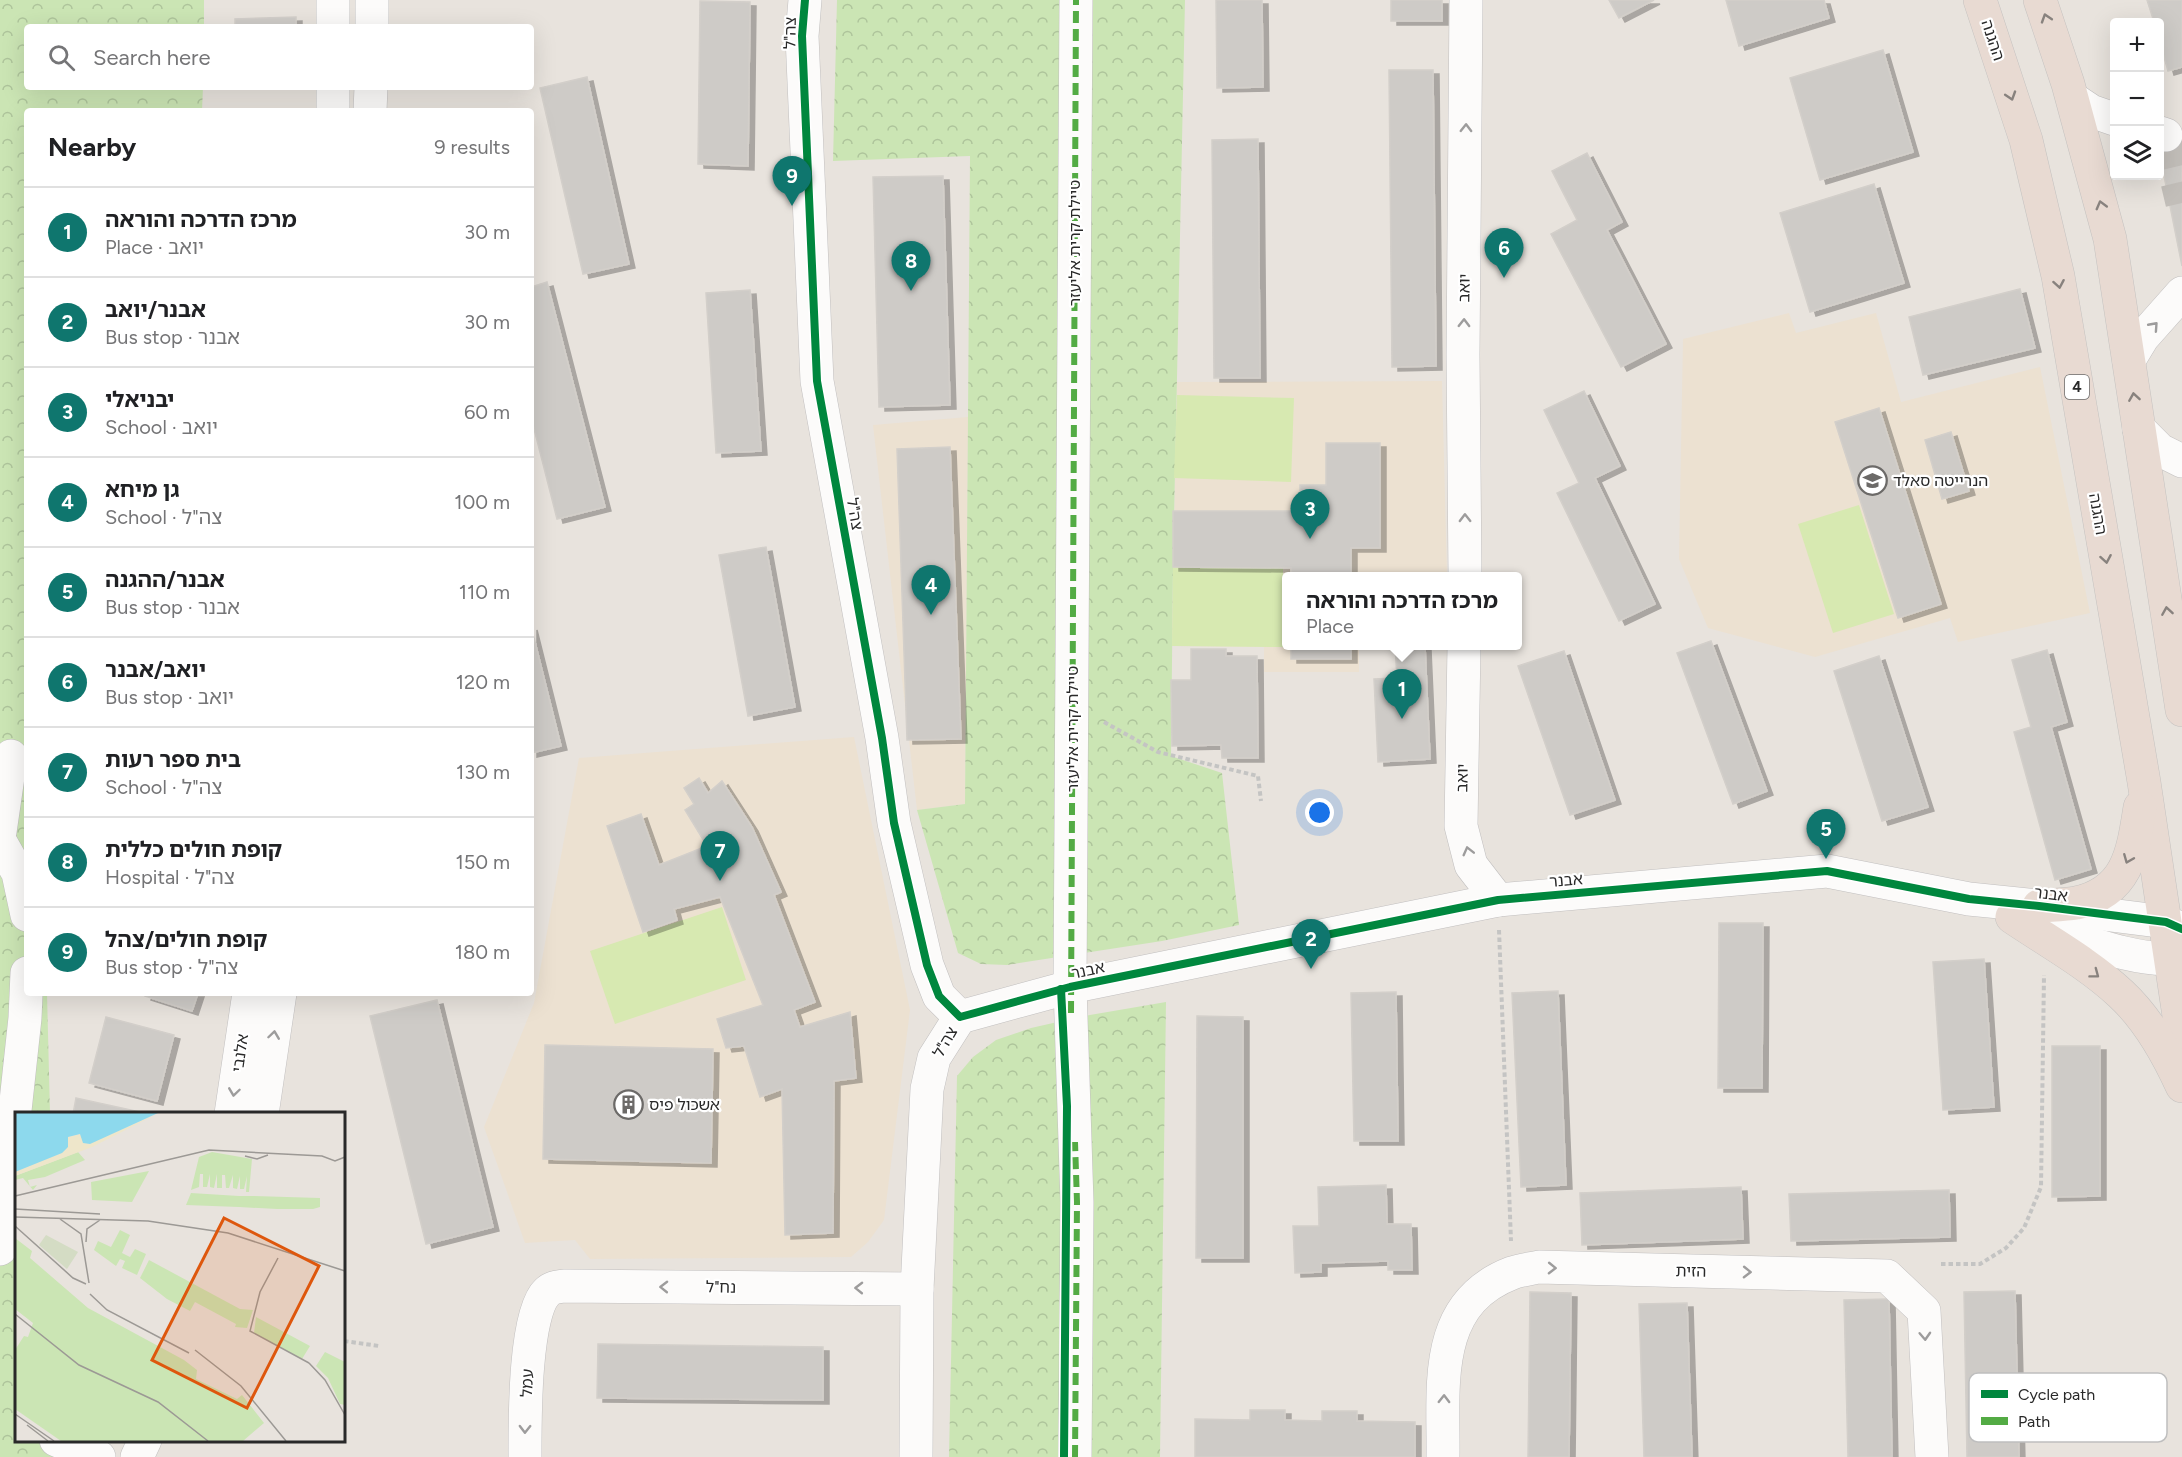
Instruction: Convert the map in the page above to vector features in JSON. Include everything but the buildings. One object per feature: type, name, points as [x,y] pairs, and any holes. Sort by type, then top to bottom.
[{"type":"highway","name":"ההגנה","points":[[1980,0],[2025,140],[2058,276],[2144,782],[2174,926],[2182,1036]]},
{"type":"highway","points":[[2040,0],[2073,99],[2110,239],[2182,710]]},
{"type":"highway","points":[[2025,912],[2075,903],[2099,895],[2112,887],[2128,863],[2134,844],[2144,782]]},
{"type":"highway","points":[[2025,912],[2122,995],[2152,1031],[2182,1086]]},
{"type":"street","points":[[333,0],[333,24]]},
{"type":"street","points":[[372,0],[372,24]]},
{"type":"street","name":"צה\"ל","points":[[805,0],[802,36],[817,381],[882,738],[894,823],[927,965],[939,996],[960,1017],[934,1058],[927,1089],[917,1289],[916,1457]]},
{"type":"street","name":"טיילת קרית אליעזר","points":[[1075,1457],[1077,1202],[1070,987],[1076,0]]},
{"type":"street","name":"יואב","points":[[1465,572],[1463,355],[1466,0]]},
{"type":"street","points":[[333,90],[333,108]]},
{"type":"street","points":[[370,108],[371,90]]},
{"type":"street","points":[[2073,99],[2091,111],[2110,117]]},
{"type":"street","points":[[2128,360],[2143,338],[2182,294]]},
{"type":"street","points":[[2139,429],[2160,450],[2182,461]]},
{"type":"street","name":"יואב","points":[[1464,650],[1461,826],[1471,865],[1498,900]]},
{"type":"street","points":[[0,832],[11,756]]},
{"type":"street","points":[[0,841],[18,873],[24,901]]},
{"type":"street","name":"אבנר","points":[[960,1017],[1070,987],[1498,900],[1827,872],[2025,912],[2174,926]]},
{"type":"street","name":"אבנר","points":[[2025,912],[2117,951],[2177,958]]},
{"type":"street","points":[[0,1249],[26,996]]},
{"type":"street","name":"אלנבי","points":[[231,1112],[249,996]]},
{"type":"street","name":"אלנבי","points":[[262,1112],[280,996]]},
{"type":"street","name":"הזית","points":[[1443,1457],[1444,1360],[1453,1330],[1466,1304],[1484,1288],[1513,1273],[1539,1267],[1887,1276],[1924,1311],[1932,1457]]},
{"type":"street","name":"נח\"ל","points":[[537,1309],[545,1293],[554,1287],[564,1286],[917,1289]]},
{"type":"street","name":"עמל","points":[[525,1457],[526,1372],[537,1309]]},
{"type":"street","points":[[42,1457],[55,1442]]},
{"type":"street","points":[[59,1442],[101,1457],[108,1442]]},
{"type":"street","points":[[137,1457],[144,1442]]},
{"type":"path","points":[[1072,704],[1158,752],[1258,776],[1261,801]]},
{"type":"path","points":[[1498,900],[1513,1273]]},
{"type":"path","points":[[1941,1264],[1980,1264],[2006,1248],[2025,1228],[2041,1187],[2044,967]]},
{"type":"path","points":[[345,1341],[378,1346]]},
{"type":"shaded area","name":"הנרייטה סאלד","points":[[1789,313],[1796,333],[1876,313],[1901,402],[2040,367],[2090,613],[1958,642],[1950,618],[1815,657],[1708,628],[1679,559],[1683,339]]},
{"type":"shaded area","points":[[1442,381],[1447,572],[1282,572],[1282,650],[1359,650],[1359,672],[1264,672],[1264,647],[1172,646],[1177,382]]},
{"type":"shaded area","points":[[968,417],[965,804],[917,810],[873,425]]},
{"type":"shaded area","points":[[854,737],[910,1010],[884,1220],[868,1242],[851,1257],[590,1259],[575,1240],[525,1243],[484,1127],[534,1003],[579,758]]},
{"type":"green space","points":[[0,0],[204,0],[204,24],[24,24],[24,90],[203,90],[202,108],[24,108],[24,996],[47,996],[50,1112],[15,1112],[15,1442],[78,1442],[70,1457],[0,1457]]},
{"type":"green space","points":[[837,0],[1185,0],[1171,756],[1222,773],[1239,925],[1162,941],[1007,965],[981,964],[958,953],[917,810],[965,804],[970,156],[833,161]]},
{"type":"green space","points":[[1177,395],[1294,398],[1291,482],[1174,478]]},
{"type":"green space","points":[[1859,505],[1894,614],[1833,633],[1798,524]]},
{"type":"green space","points":[[1173,567],[1283,568],[1282,647],[1172,646]]},
{"type":"green space","points":[[722,907],[746,980],[615,1024],[590,951]]},
{"type":"green space","points":[[1166,1002],[1160,1457],[949,1457],[957,1076],[973,1057],[996,1040],[1031,1028],[1084,1016]]},
{"type":"tunnel","points":[[2166,135],[2182,203]]},
{"type":"marked path","points":[[1071,1013],[1076,0]]},
{"type":"marked path","points":[[1075,1142],[1077,1202],[1075,1457]]},
{"type":"cycle path","points":[[805,0],[802,36],[817,381],[882,738],[894,823],[927,965],[939,996],[960,1017],[1070,987],[1498,900],[1827,871],[1969,899],[2166,922],[2182,929]]},
{"type":"cycle path","points":[[1061,989],[1067,1106],[1064,1457]]},
{"type":"place","name":"קופת חולים/צהל","points":[[792,206]]},
{"type":"place","name":"יואב/אבנר","points":[[1504,278]]},
{"type":"place","name":"קופת חולים כללית","points":[[911,291]]},
{"type":"place","name":"הנרייטה סאלד","points":[[1872,480]]},
{"type":"place","name":"יבניאלי","points":[[1310,539]]},
{"type":"place","name":"גן מיחא","points":[[931,615]]},
{"type":"place","name":"מרכז הדרכה והוראה","points":[[1402,719]]},
{"type":"place","name":"אבנר/ההגנה","points":[[1826,859]]},
{"type":"place","name":"בית ספר רעות","points":[[720,881]]},
{"type":"place","name":"אבנר/יואב","points":[[1311,969]]},
{"type":"place","name":"אשכול פיס","points":[[628,1104]]}]
